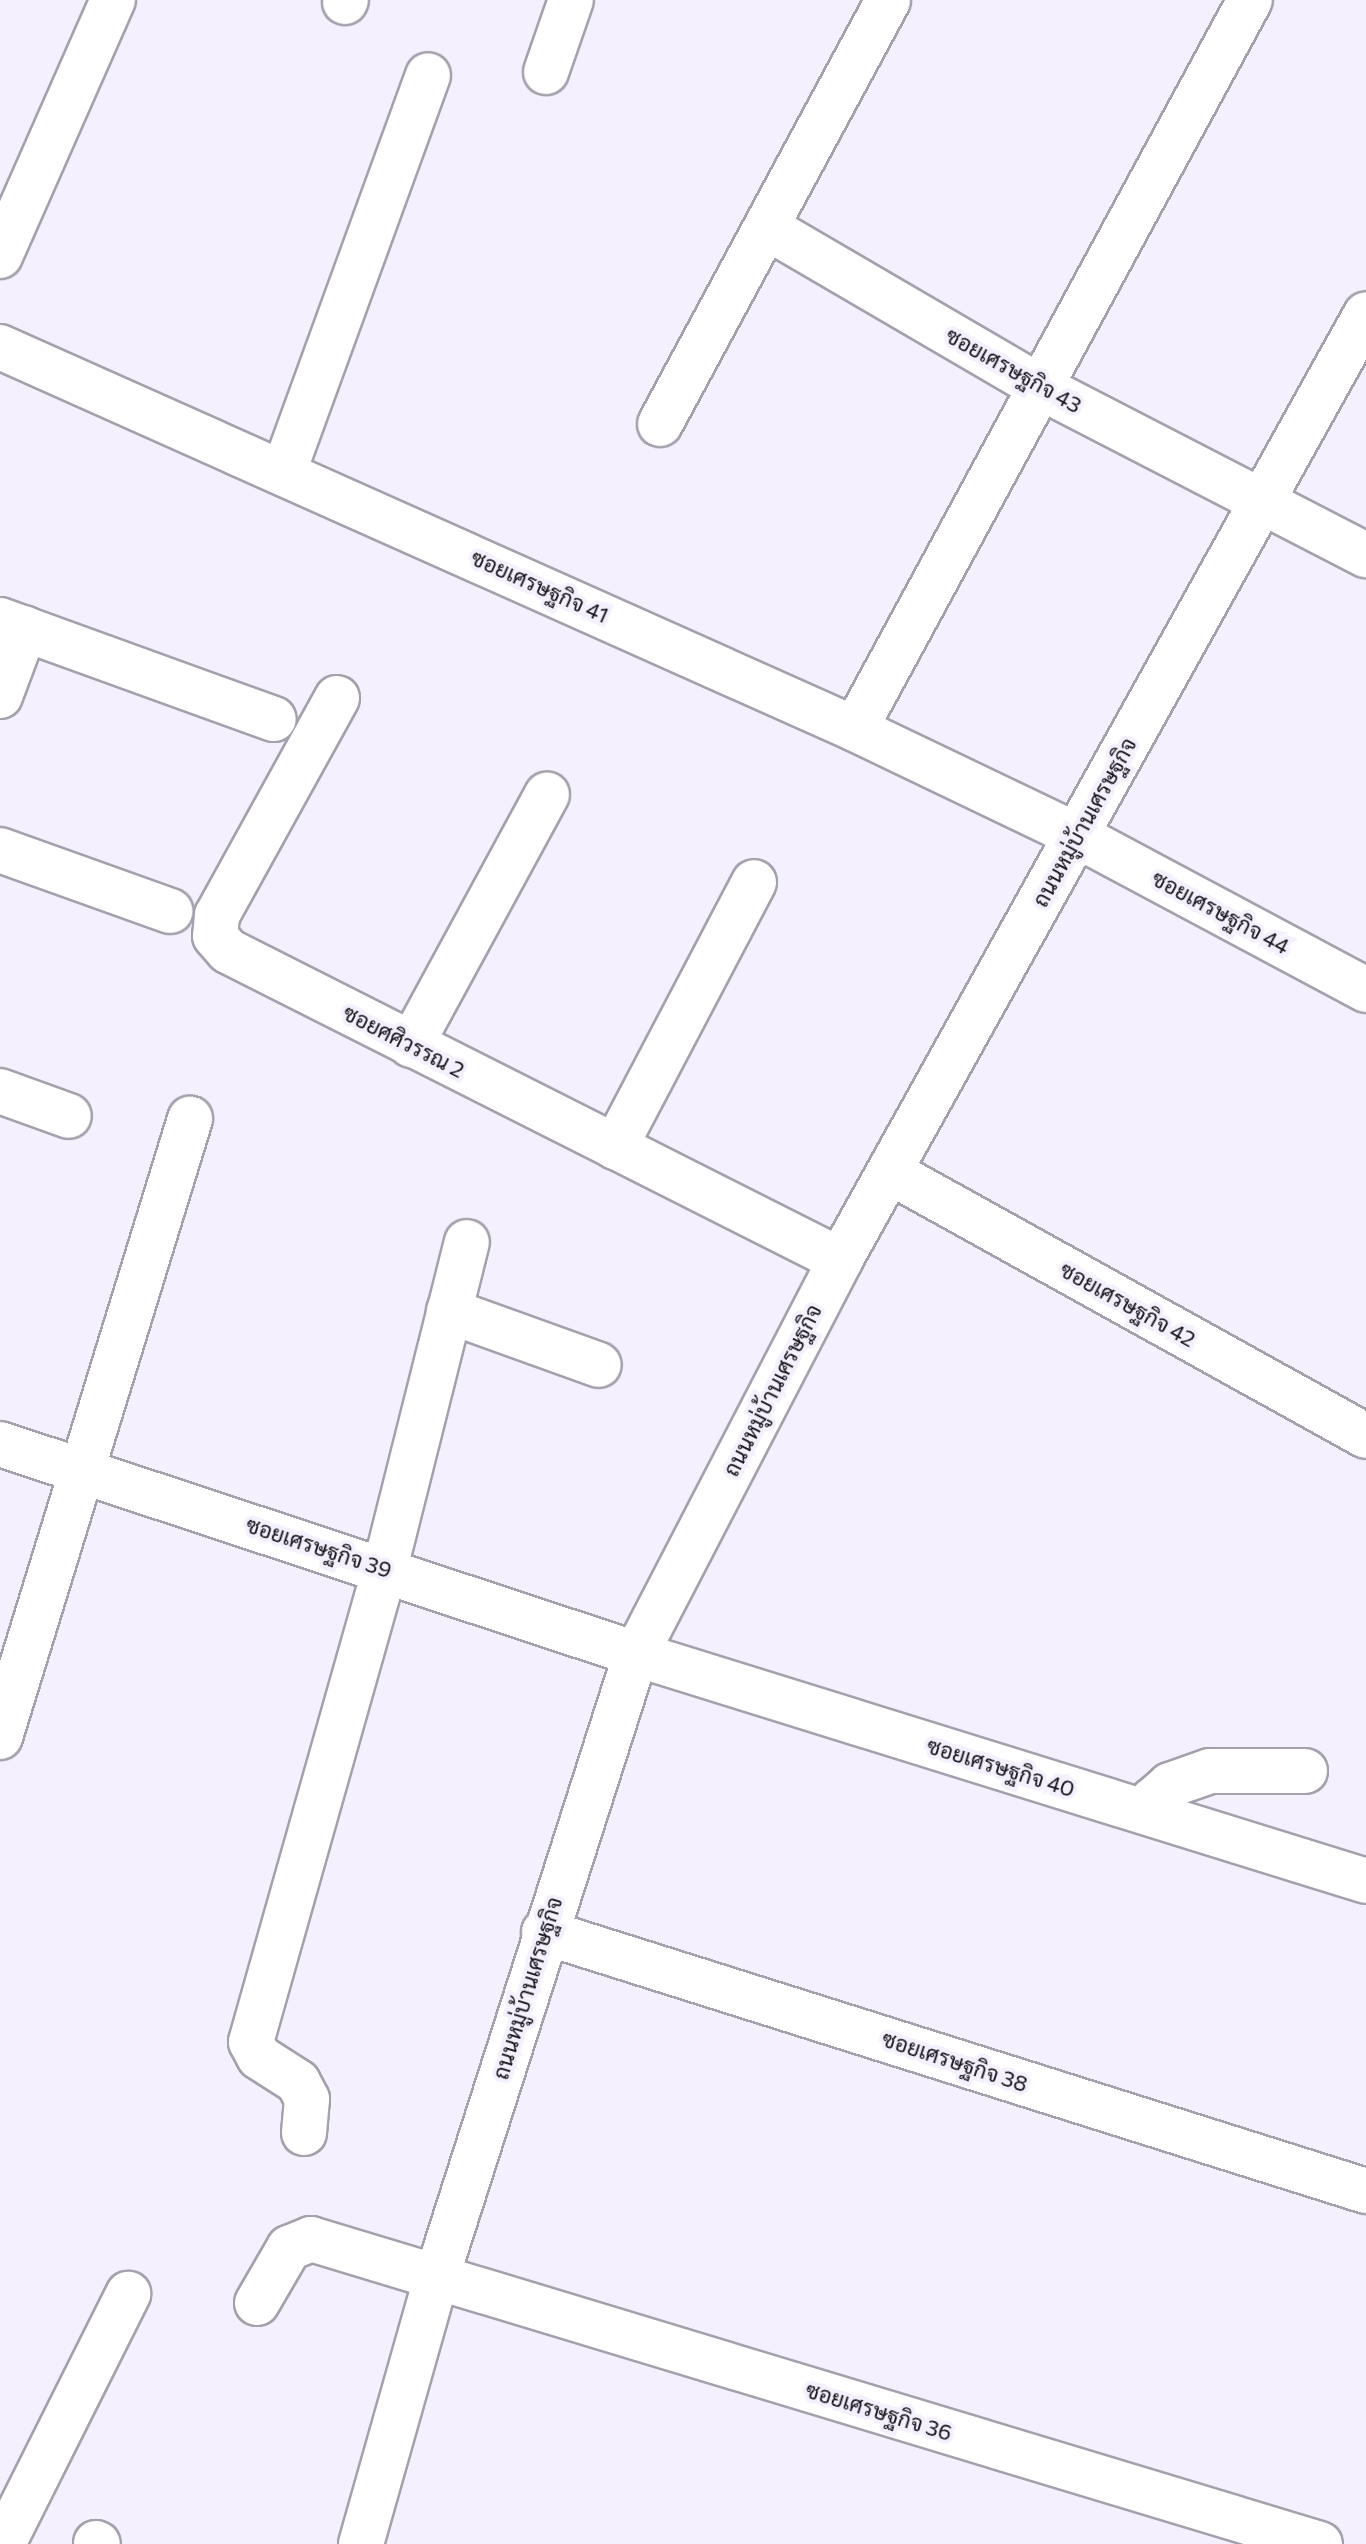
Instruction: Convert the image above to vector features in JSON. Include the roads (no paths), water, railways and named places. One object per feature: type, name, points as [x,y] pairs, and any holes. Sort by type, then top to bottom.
[{"type":"street","points":[[0,256],[113,0]]},
{"type":"street","points":[[546,72],[571,0]]},
{"type":"street","points":[[660,424],[888,0]]},
{"type":"street","points":[[855,729],[1250,0]]},
{"type":"street","points":[[284,471],[428,75]]},
{"type":"street","name":"ซอยเศรษฐกิจ 43","points":[[768,228],[1040,387],[1366,555]]},
{"type":"street","name":"ถนนหมู่บ้านเศรษฐกิจ","points":[[361,2544],[436,2279],[544,1932],[636,1654],[840,1260],[1265,501],[1366,314]]},
{"type":"street","name":"ซอยเศรษฐกิจ 41","points":[[0,347],[284,471],[855,729],[1076,835]]},
{"type":"street","points":[[0,696],[12,624],[274,719]]},
{"type":"street","name":"ซอยศศิวรรณ 2","points":[[337,698],[217,915],[215,936],[228,951],[840,1260]]},
{"type":"street","points":[[411,1045],[547,794]]},
{"type":"street","name":"ซอยเศรษฐกิจ 44","points":[[1076,835],[1366,990]]},
{"type":"street","points":[[0,850],[170,911]]},
{"type":"street","points":[[615,1147],[754,882]]},
{"type":"street","points":[[0,1091],[69,1116]]},
{"type":"street","points":[[0,1737],[190,1119]]},
{"type":"street","name":"ซอยเศรษฐกิจ 42","points":[[890,1172],[1366,1436]]},
{"type":"street","points":[[304,2133],[307,2099],[298,2082],[259,2057],[251,2042],[385,1568],[467,1242]]},
{"type":"street","points":[[449,1311],[599,1365]]},
{"type":"street","name":"ซอยเศรษฐกิจ 39","points":[[0,1444],[385,1568],[636,1654]]},
{"type":"street","name":"ซอยเศรษฐกิจ 40","points":[[636,1654],[1366,1881]]},
{"type":"street","points":[[1149,1813],[1153,1800],[1170,1785],[1210,1771],[1305,1771]]},
{"type":"street","name":"ซอยเศรษฐกิจ 38","points":[[544,1932],[1366,2191]]},
{"type":"street","name":"ซอยเศรษฐกิจ 36","points":[[257,2303],[289,2248],[311,2239],[1320,2544]]},
{"type":"street","points":[[3,2544],[128,2294]]}]
